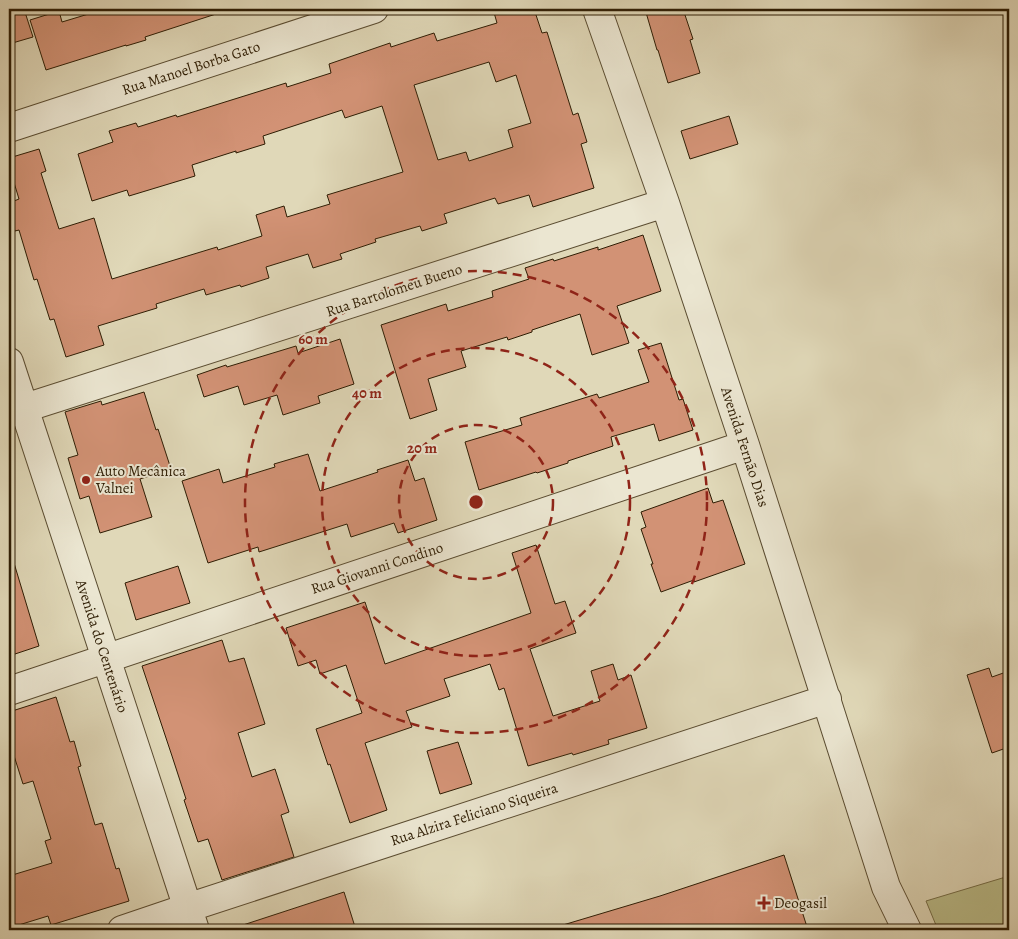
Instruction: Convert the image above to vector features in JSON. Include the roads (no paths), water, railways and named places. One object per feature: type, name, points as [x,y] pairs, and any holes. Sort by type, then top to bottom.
[{"type":"street","name":"Rua Manoel Borba Gato","points":[[9,128],[374,9]]},
{"type":"street","name":"Avenida Fernão Dias","points":[[597,9],[665,203],[745,445],[886,887],[907,930]]},
{"type":"street","name":"Rua Bartolomeu Bueno","points":[[16,411],[665,203]]},
{"type":"street","name":"Avenida do Centenário","points":[[9,362],[16,411],[106,658],[191,919]]},
{"type":"street","name":"Rua Giovanni Condino","points":[[9,691],[745,445]]},
{"type":"street","name":"Rua Alzira Feliciano Siqueira","points":[[122,930],[191,919],[827,699]]},
{"type":"street","name":"Avenida Fernão Dias","points":[[886,887],[892,930]]},
{"type":"place","name":"Auto Mecânica Valnei","points":[[86,480]]},
{"type":"place","name":"Deogasil","points":[[764,903]]}]
